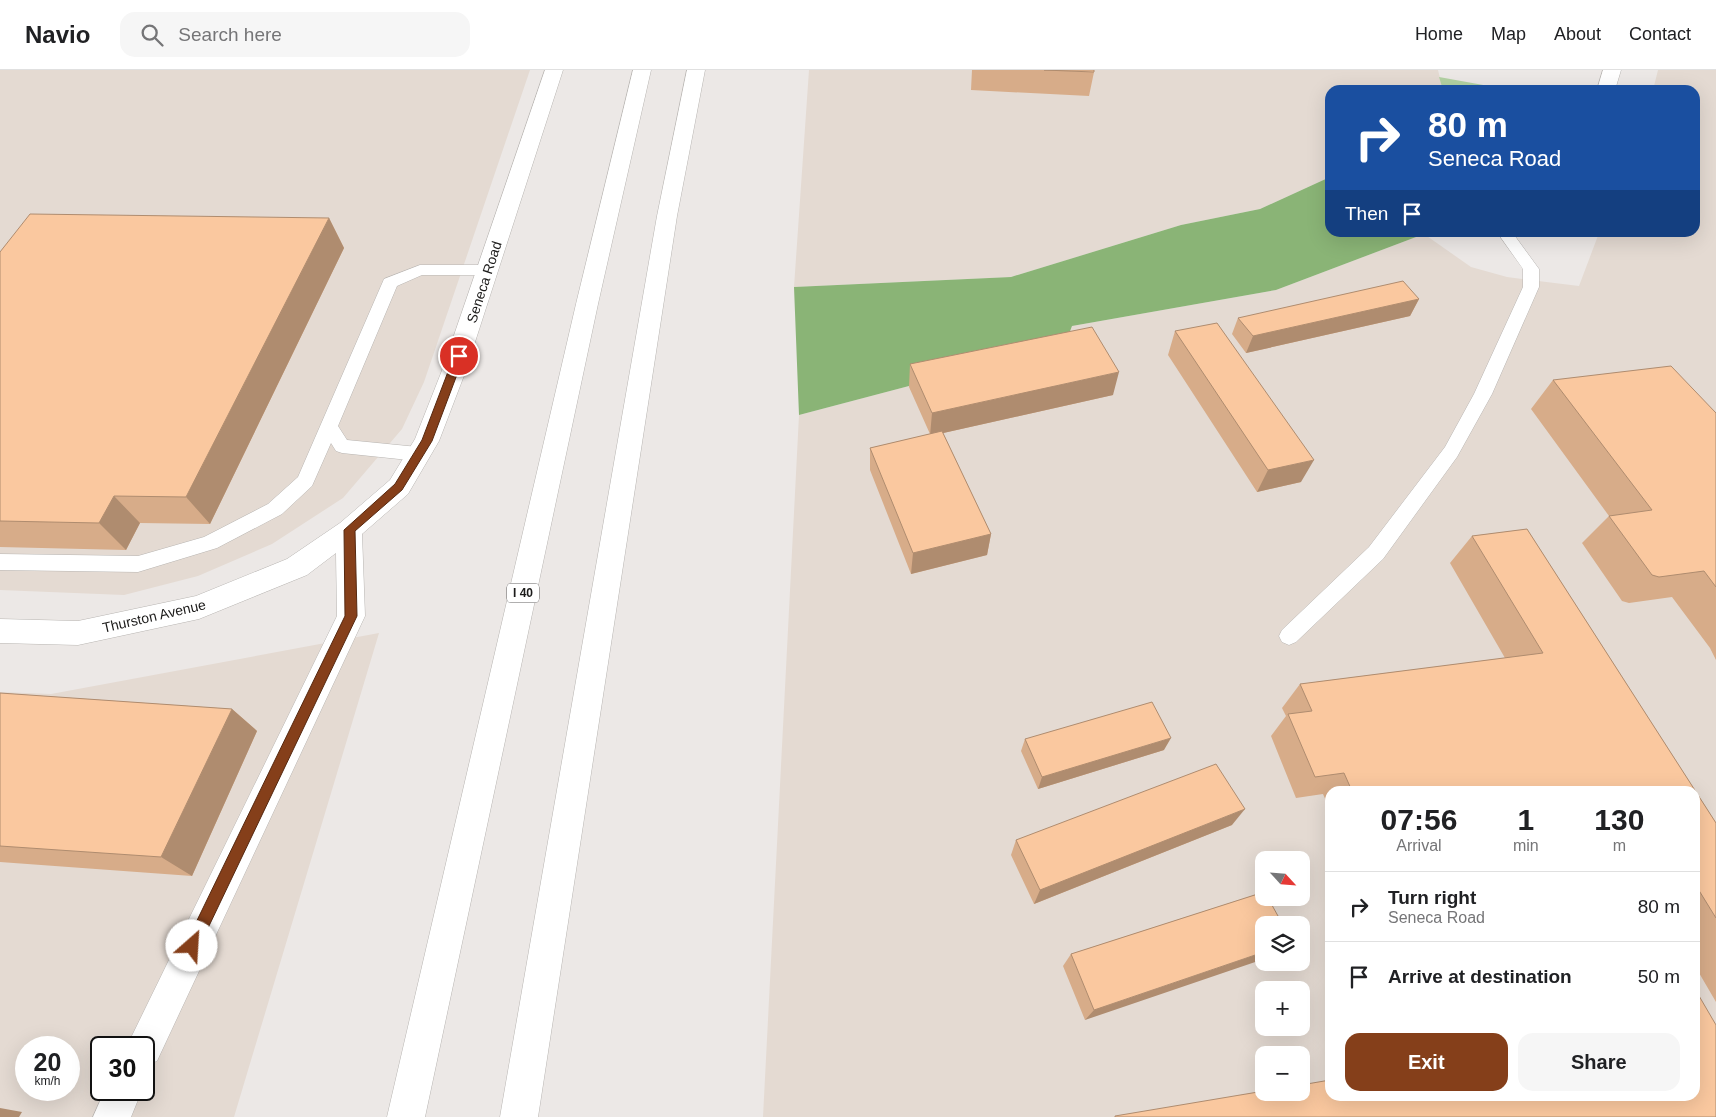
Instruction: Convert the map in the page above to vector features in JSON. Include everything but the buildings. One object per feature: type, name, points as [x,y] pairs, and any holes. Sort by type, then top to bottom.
[{"type":"main road","name":"Seneca Road","points":[[350,530],[399,487],[426,441],[453,374],[554,70]]},
{"type":"main road","name":"I 40","points":[[406,1117],[585,313],[642,70]]},
{"type":"main road","points":[[519,1117],[667,216],[696,70]]},
{"type":"main road","points":[[1608,85],[1612,70]]},
{"type":"main road","points":[[150,1036],[351,616],[350,530]]},
{"type":"main road","name":"Thurston Avenue","points":[[0,631],[78,634],[199,607],[298,567],[350,530]]},
{"type":"main road","points":[[112,1117],[119,1101]]},
{"type":"lane","points":[[1289,636],[1376,554],[1422,494],[1451,452],[1483,394],[1531,287],[1531,269],[1508,237]]},
{"type":"lane","points":[[0,562],[138,564],[210,544],[276,509],[305,482],[390,283],[420,270],[488,270]]},
{"type":"lane","points":[[330,427],[342,446],[418,454]]},
{"type":"shaded area","points":[[0,70],[530,70],[424,382],[402,429],[343,498],[272,544],[198,576],[124,595],[0,590]]},
{"type":"shaded area","points":[[809,70],[1438,70],[1442,85],[1325,85],[1325,179],[1260,209],[1181,225],[1011,277],[794,287]]},
{"type":"shaded area","points":[[1658,70],[1716,70],[1716,1117],[763,1117],[799,415],[1065,345],[1072,326],[1276,290],[1416,237],[1428,237],[1471,267],[1507,277],[1579,286],[1597,237],[1700,237],[1700,85],[1654,85]]},
{"type":"shaded area","points":[[379,633],[234,1117],[0,1117],[0,692],[51,694]]},
{"type":"green space","points":[[1439,77],[1483,85],[1441,85]]},
{"type":"green space","points":[[1325,179],[1325,237],[1416,237],[1276,290],[1072,326],[1065,345],[799,415],[794,287],[1011,277],[1181,225],[1260,209]]},
{"type":"route","points":[[192,946],[351,616],[350,530],[399,487],[426,441],[459,356]]}]
